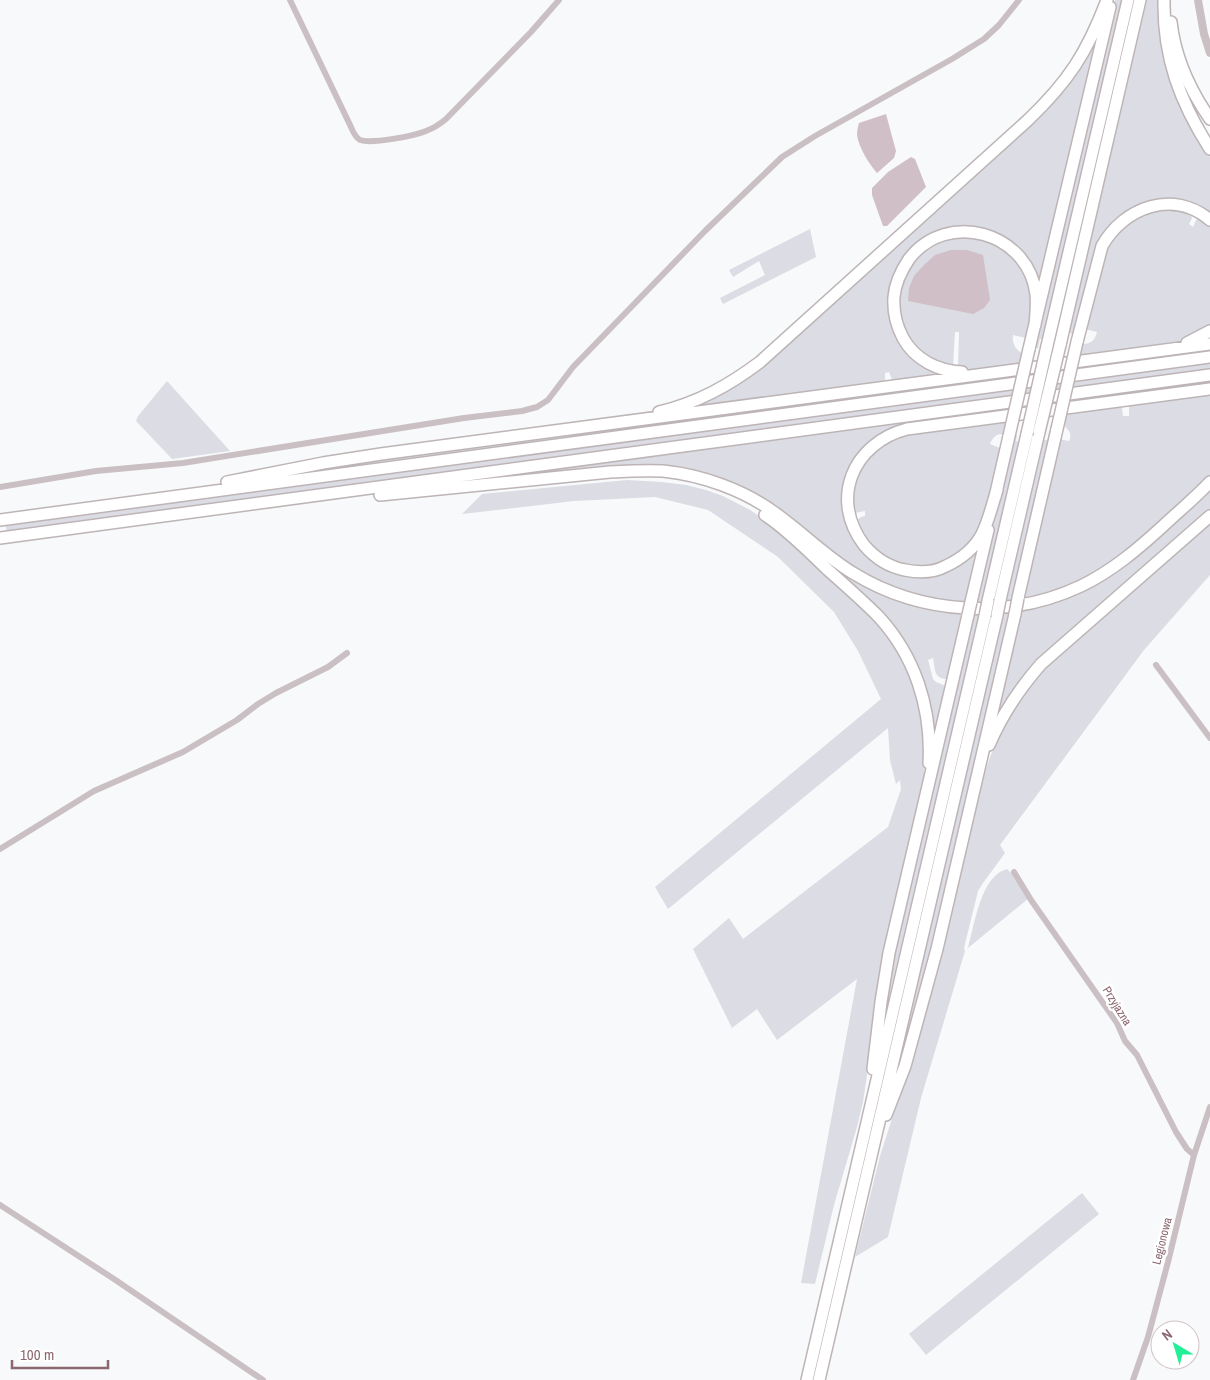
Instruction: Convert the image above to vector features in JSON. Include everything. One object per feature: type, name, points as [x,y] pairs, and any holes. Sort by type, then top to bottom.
[{"type":"highway","points":[[618,423],[696,401],[735,381],[767,356],[1048,101],[1085,50],[1107,0]]},
{"type":"highway","points":[[867,1120],[884,981],[899,911],[1112,0]]},
{"type":"highway","points":[[807,1380],[1128,0]]},
{"type":"highway","points":[[819,1380],[1140,0]]},
{"type":"highway","points":[[1164,0],[1165,33],[1168,55],[1174,76],[1187,109],[1210,149]]},
{"type":"highway","points":[[1170,0],[1172,25],[1179,60],[1191,89],[1210,119]]},
{"type":"highway","points":[[872,1149],[913,1041],[937,948],[1077,342],[1102,246],[1119,223],[1137,211],[1152,206],[1179,205],[1201,213],[1210,220]]},
{"type":"highway","points":[[994,373],[956,372],[937,368],[919,357],[908,347],[897,324],[894,308],[894,290],[900,272],[913,255],[935,238],[959,232],[974,232],[996,238],[1014,251],[1028,270],[1036,294],[1035,325]]},
{"type":"highway","points":[[1156,351],[1190,342],[1210,331]]},
{"type":"highway","points":[[160,497],[218,483],[323,463],[1210,344]]},
{"type":"highway","points":[[0,520],[1210,356]]},
{"type":"highway","points":[[0,538],[1210,375]]},
{"type":"highway","points":[[996,490],[982,533],[975,544],[967,554],[958,560],[932,571],[901,570],[877,559],[856,534],[848,510],[849,484],[862,456],[874,444],[896,432],[1210,389]]},
{"type":"highway","points":[[302,498],[329,500],[618,471],[663,471],[691,476],[725,486],[761,503],[851,572],[875,585],[903,597],[925,603],[978,609],[1005,607],[1041,600],[1072,590],[1095,578],[1136,550],[1210,482]]},
{"type":"highway","points":[[691,476],[738,499],[769,518],[871,609],[894,636],[914,673],[926,710],[929,752],[924,807]]},
{"type":"highway","points":[[975,787],[989,744],[999,724],[1012,700],[1034,672],[1063,644],[1210,516]]},
{"type":"street","points":[[290,0],[351,127],[357,138],[366,141],[404,137],[437,126],[531,32],[559,0]]},
{"type":"street","points":[[0,487],[96,471],[183,463],[538,407],[553,395],[573,367],[698,238],[782,157],[984,39],[999,25],[1018,0]]},
{"type":"street","points":[[1198,0],[1204,34],[1210,53]]},
{"type":"street","points":[[0,849],[94,791],[183,752],[237,720],[276,693],[328,667],[347,653]]},
{"type":"street","points":[[1156,666],[1210,738]]},
{"type":"street","name":"Przyjazna","points":[[1014,872],[1031,900],[1117,1023],[1125,1041],[1137,1055],[1176,1132],[1187,1149],[1194,1155]]},
{"type":"street","name":"Legionowa","points":[[1133,1380],[1148,1337],[1194,1155],[1210,1107]]},
{"type":"street","points":[[0,1205],[114,1279],[263,1380]]},
{"type":"shaded area","points":[[1115,0],[1123,0],[1043,339],[1040,339],[1038,348],[1033,348]]},
{"type":"shaded area","points":[[1133,0],[1137,0],[1056,346],[1052,346],[1067,286]]},
{"type":"shaded area","points":[[1147,0],[1160,0],[1163,54],[1170,78],[1191,129],[1210,157],[1210,215],[1182,203],[1116,222],[1074,343],[1071,343],[1073,334],[1069,333]]},
{"type":"shaded area","points":[[1101,31],[1039,292],[1011,244],[948,230],[900,266],[896,331],[947,374],[893,382],[889,372],[885,373],[885,383],[680,411],[711,398],[1070,81],[1083,63]]},
{"type":"shaded area","points":[[886,114],[896,151],[894,158],[877,173],[862,150],[857,130],[859,123]]},
{"type":"shaded area","points":[[911,157],[915,159],[926,187],[887,226],[883,226],[872,195],[872,188],[888,172]]},
{"type":"shaded area","points":[[1168,209],[1190,213],[1192,218],[1189,224],[1193,227],[1196,220],[1199,219],[1210,225],[1210,326],[1191,338],[1180,341],[1079,355],[1082,344],[1092,341],[1097,332],[1085,329],[1097,272],[1111,239],[1138,215]]},
{"type":"shaded area","points":[[810,229],[816,257],[723,304],[720,298],[765,275],[759,261],[733,277],[729,270]]},
{"type":"shaded area","points":[[977,236],[997,243],[1019,262],[1030,287],[1031,314],[1026,338],[1013,335],[1015,346],[1022,353],[1020,363],[963,369],[958,365],[959,332],[955,332],[953,367],[939,365],[922,353],[905,330],[900,315],[899,299],[901,284],[907,270],[928,247],[946,238]]},
{"type":"shaded area","points":[[951,250],[967,250],[983,255],[990,300],[984,308],[973,314],[908,301],[909,288],[914,276],[935,255]]},
{"type":"shaded area","points":[[1210,349],[1007,378],[854,397],[288,475],[310,469]]},
{"type":"shaded area","points":[[1210,360],[1210,372],[7,533],[5,523]]},
{"type":"shaded area","points":[[167,381],[230,451],[172,459],[136,421]]},
{"type":"shaded area","points":[[1210,383],[1210,386],[892,430],[846,486],[863,549],[919,575],[981,544],[966,604],[948,602],[895,589],[857,571],[785,515],[673,468],[468,482],[837,430],[905,423]]},
{"type":"shaded area","points":[[1210,393],[1210,475],[1125,554],[1099,571],[1069,586],[1050,593],[1022,599],[1059,439],[1069,441],[1070,438],[1067,428],[1063,425],[1066,412],[1121,406],[1123,416],[1129,416],[1129,405]]},
{"type":"shaded area","points":[[1007,420],[1003,434],[995,436],[990,444],[1000,448],[984,518],[972,541],[963,550],[953,558],[942,563],[919,567],[907,566],[890,560],[878,554],[868,545],[856,521],[865,516],[865,511],[853,512],[852,495],[856,478],[864,463],[878,447],[902,435]]},
{"type":"shaded area","points":[[1055,429],[952,857],[916,1019],[893,1091],[1044,440],[1047,440],[1050,430]]},
{"type":"shaded area","points":[[1013,435],[1017,435],[1016,441],[1019,442],[880,1035],[887,978]]},
{"type":"shaded area","points":[[627,480],[686,485],[706,490],[723,496],[772,524],[865,609],[894,643],[917,691],[926,750],[924,775],[887,942],[863,1102],[834,1205],[815,1284],[801,1283],[857,979],[777,1040],[757,1009],[732,1028],[693,949],[729,918],[743,939],[888,827],[901,789],[900,780],[896,784],[890,760],[888,728],[668,909],[655,887],[881,699],[858,651],[834,612],[778,557],[708,510],[655,497],[574,501],[462,514],[482,494]]},
{"type":"shaded area","points":[[1210,491],[1210,512],[1056,646],[995,727],[1018,613],[1077,594],[1118,572]]},
{"type":"shaded area","points":[[1210,522],[1210,575],[1144,650],[1000,845],[1005,853],[978,891],[964,948],[965,951],[921,1098],[888,1237],[855,1257],[880,1156],[914,1050],[979,790],[1002,728],[1015,705],[1031,683],[1050,663]]},
{"type":"shaded area","points":[[818,555],[843,573],[882,595],[925,609],[964,615],[947,679],[937,675],[933,658],[928,660],[933,679],[946,686],[933,748],[914,665]]},
{"type":"shaded area","points":[[1007,869],[1011,873],[1015,871],[1029,898],[968,948],[976,915],[985,891],[998,873]]},
{"type":"shaded area","points":[[1082,1193],[1099,1214],[926,1355],[909,1334]]}]
